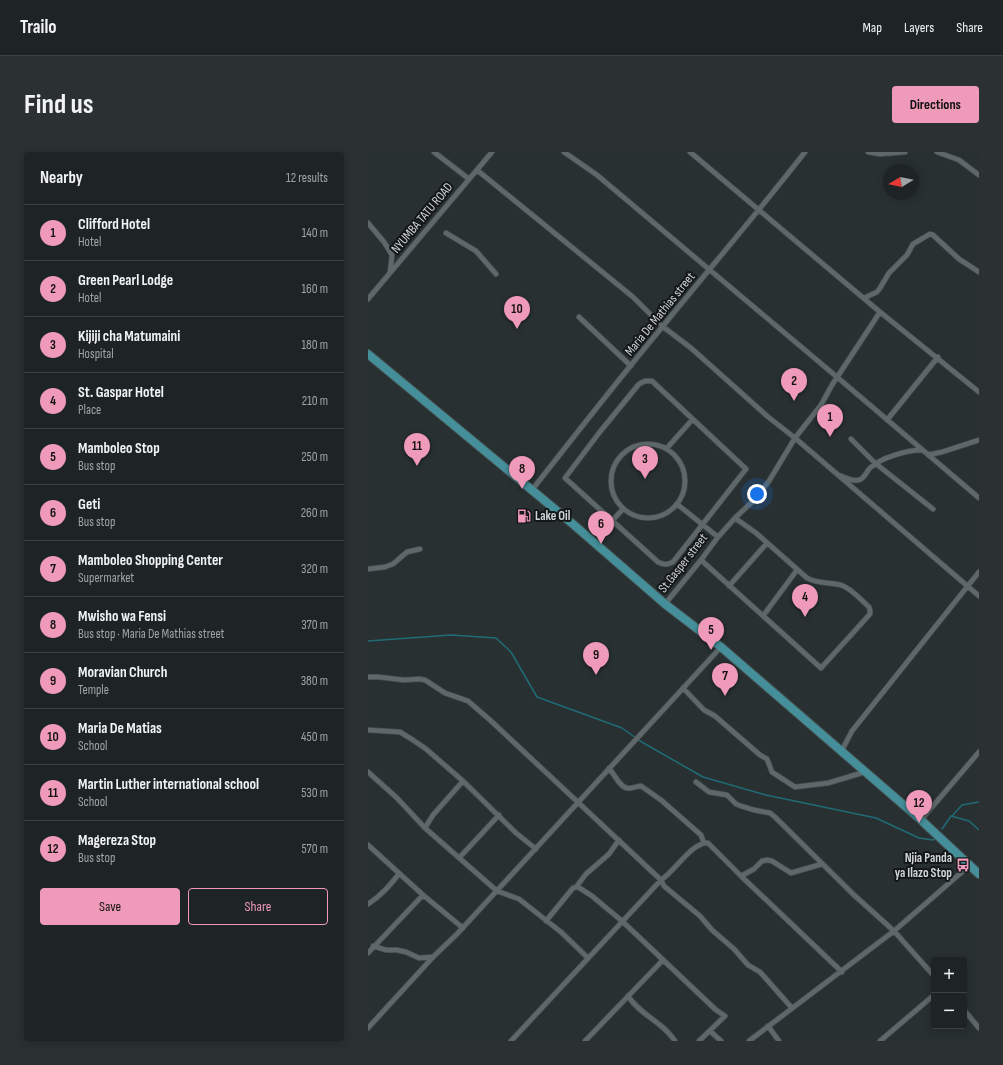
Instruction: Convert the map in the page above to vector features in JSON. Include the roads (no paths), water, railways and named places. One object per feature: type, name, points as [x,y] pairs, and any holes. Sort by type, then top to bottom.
[{"type":"highway","points":[[368,354],[532,490],[665,604],[721,647],[921,820],[979,874]]},
{"type":"street","points":[[434,152],[469,180]]},
{"type":"street","name":"NYUMBA TATU ROAD","points":[[368,299],[492,152]]},
{"type":"street","points":[[564,152],[597,175],[979,498]]},
{"type":"street","points":[[690,152],[880,312],[938,357],[979,392]]},
{"type":"street","name":"Maria De Mathias street","points":[[532,490],[662,326],[710,270],[805,152]]},
{"type":"street","points":[[868,152],[880,154],[905,152]]},
{"type":"street","points":[[937,152],[959,160],[979,175]]},
{"type":"street","points":[[477,170],[632,297],[662,326],[691,348],[767,416],[795,438],[836,475],[979,596]]},
{"type":"street","points":[[368,223],[384,242],[392,255],[390,273]]},
{"type":"street","points":[[446,233],[476,251],[496,274]]},
{"type":"street","points":[[864,298],[876,292],[880,288],[889,272],[907,255],[913,244],[930,234],[959,259],[979,272]]},
{"type":"street","name":"St.Gasper street","points":[[665,604],[718,537],[752,502],[769,481],[795,438],[821,405],[837,377],[880,312]]},
{"type":"street","points":[[579,317],[631,366]]},
{"type":"street","points":[[887,420],[938,357]]},
{"type":"street","points":[[645,381],[652,381],[746,469],[673,562],[669,565],[664,565],[658,562],[612,522],[565,478],[639,384],[645,381]]},
{"type":"street","points":[[821,405],[829,415]]},
{"type":"street","points":[[667,448],[692,420]]},
{"type":"street","points":[[851,439],[875,463],[933,510]]},
{"type":"street","points":[[928,455],[979,440]]},
{"type":"street","points":[[638,444],[653,444],[667,448],[677,457],[683,468],[685,480],[683,493],[671,511],[664,515],[647,519],[634,516],[623,509],[616,502],[611,488],[611,472],[615,463],[628,448],[638,444]]},
{"type":"street","points":[[836,475],[852,480],[859,480],[864,477],[875,463],[891,456],[922,450]]},
{"type":"street","points":[[677,504],[703,523],[718,537]]},
{"type":"street","points":[[612,522],[623,509]]},
{"type":"street","points":[[701,560],[821,668],[870,614],[869,607],[844,586],[810,580],[752,529],[735,518]]},
{"type":"street","points":[[729,586],[767,543]]},
{"type":"street","points":[[368,569],[385,567],[393,564],[406,552],[420,549]]},
{"type":"street","points":[[763,616],[797,570]]},
{"type":"street","points":[[842,752],[852,731],[979,572]]},
{"type":"street","points":[[368,1028],[432,957],[463,928],[721,647]]},
{"type":"street","points":[[368,677],[404,680],[419,679],[445,693],[468,701],[619,840],[661,880],[664,886],[700,916],[712,930],[734,948],[748,965],[760,972],[792,1008]]},
{"type":"street","points":[[683,688],[704,710],[715,716],[760,755],[767,759],[772,772],[795,787],[828,783],[865,772]]},
{"type":"street","points":[[368,730],[400,732],[426,749],[463,781],[516,833],[536,848]]},
{"type":"street","points":[[921,820],[979,752]]},
{"type":"street","points":[[609,768],[625,787],[630,788],[640,785],[652,793],[699,833],[704,843],[711,846],[842,972]]},
{"type":"street","points":[[368,772],[397,798],[425,828],[497,891],[519,899],[588,958]]},
{"type":"street","points":[[425,828],[433,815],[463,781]]},
{"type":"street","points":[[696,782],[709,792],[727,795],[736,804],[770,813],[854,895],[894,931],[931,973]]},
{"type":"street","points":[[459,858],[499,815]]},
{"type":"street","points":[[546,921],[570,891],[576,887],[586,874],[609,854],[619,840]]},
{"type":"street","points":[[511,1041],[661,880],[696,847],[704,843]]},
{"type":"street","points":[[368,845],[423,895],[463,928]]},
{"type":"street","points":[[741,876],[766,860],[772,861],[791,873],[822,864]]},
{"type":"street","points":[[749,1041],[842,972],[866,951],[894,931],[970,865]]},
{"type":"street","points":[[368,904],[388,888],[399,874]]},
{"type":"street","points":[[576,887],[592,896],[622,921],[716,1010],[725,1016],[699,1041]]},
{"type":"street","points":[[368,953],[423,895]]},
{"type":"street","points":[[374,946],[386,950],[406,952],[419,958],[432,957]]},
{"type":"street","points":[[585,1041],[663,960]]},
{"type":"street","points":[[628,996],[635,1006],[666,1029],[675,1041]]},
{"type":"street","points":[[880,1041],[931,998]]},
{"type":"street","points":[[967,1014],[979,1028]]},
{"type":"street","points":[[768,1026],[779,1041]]},
{"type":"street","points":[[710,1031],[721,1041]]},
{"type":"waterway","points":[[368,641],[451,635],[496,638],[511,652],[537,697],[622,728],[640,741],[703,777],[766,795],[876,818],[919,838],[933,840],[935,838]]},
{"type":"waterway","points":[[952,816],[962,805],[979,802]]},
{"type":"waterway","points":[[942,829],[951,816],[969,821],[979,830]]},
{"type":"place","name":"Maria De Matias","points":[[517,329]]},
{"type":"place","name":"Green Pearl Lodge","points":[[794,401]]},
{"type":"place","name":"Clifford Hotel","points":[[830,437]]},
{"type":"place","name":"Martin Luther international school","points":[[417,466]]},
{"type":"place","name":"Kijiji cha Matumaini","points":[[645,479]]},
{"type":"place","name":"Mwisho wa Fensi","points":[[522,489]]},
{"type":"place","name":"Lake Oil","points":[[524,516]]},
{"type":"place","name":"Geti","points":[[601,544]]},
{"type":"place","name":"St. Gaspar Hotel","points":[[805,617]]},
{"type":"place","name":"Mamboleo Stop","points":[[711,650]]},
{"type":"place","name":"Moravian Church","points":[[596,675]]},
{"type":"place","name":"Mamboleo Shopping Center","points":[[725,696]]},
{"type":"place","name":"Magereza Stop","points":[[919,823]]},
{"type":"place","name":"Njia Panda ya Ilazo Stop","points":[[963,865]]}]
